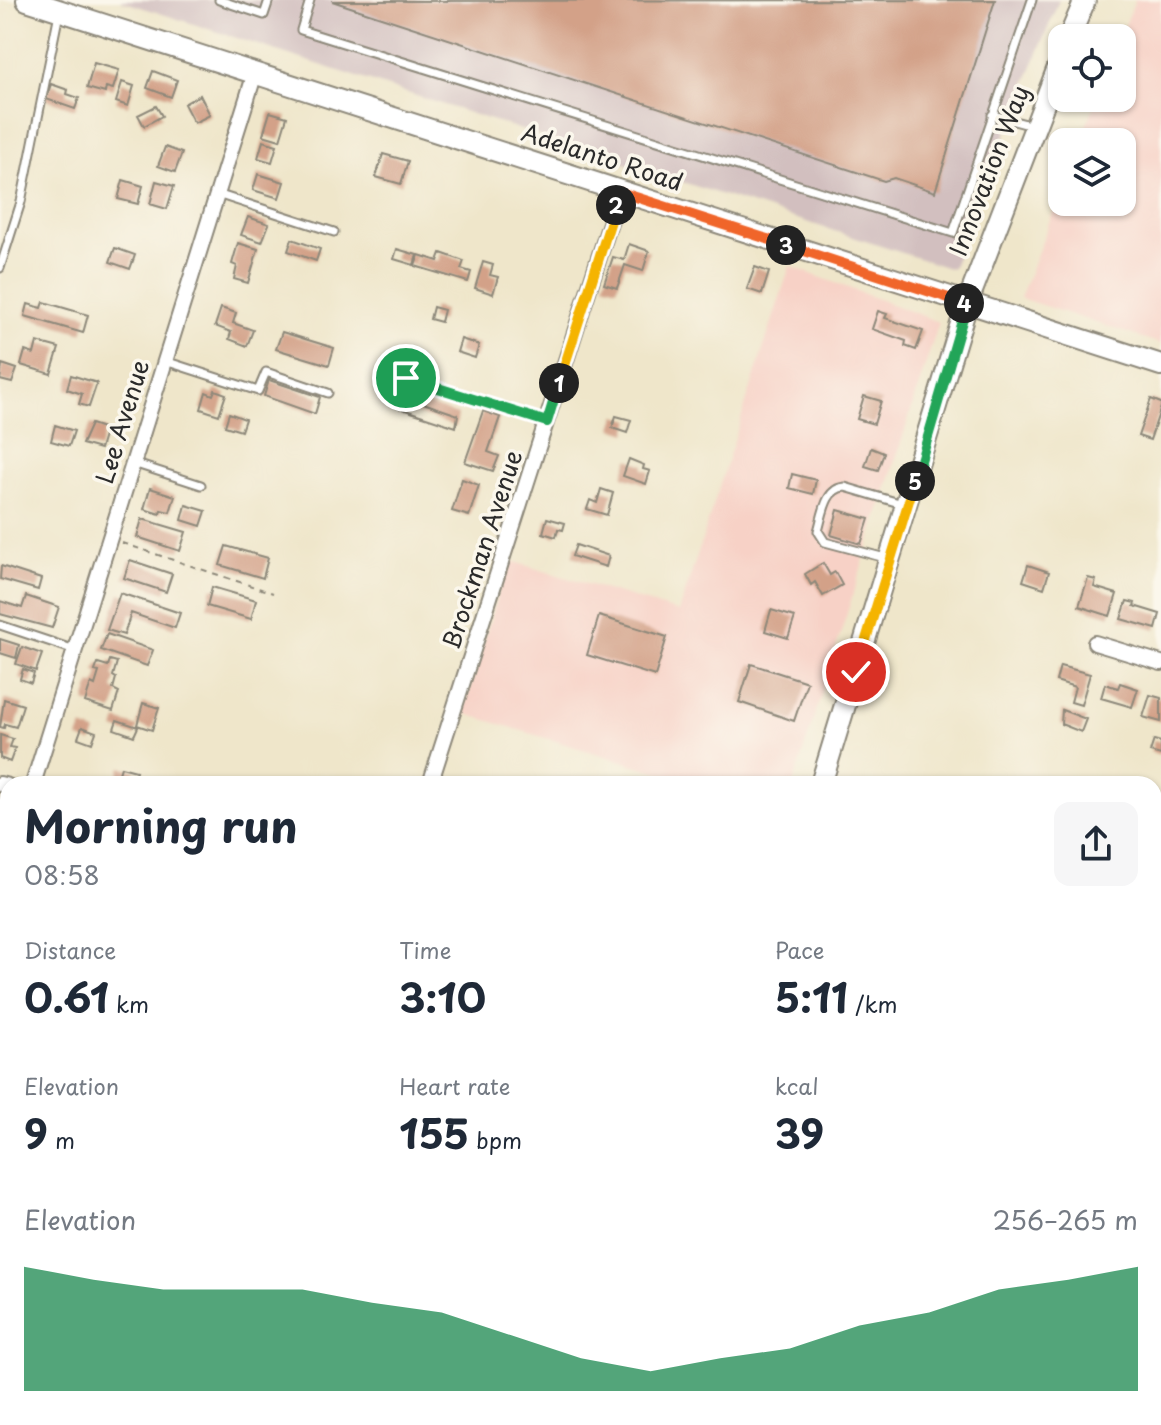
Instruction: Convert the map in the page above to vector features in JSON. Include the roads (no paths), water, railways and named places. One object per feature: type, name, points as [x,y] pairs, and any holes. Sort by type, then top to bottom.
[{"type":"street","name":"Adelanto Road","points":[[27,0],[1161,365]]},
{"type":"street","points":[[1075,24],[1085,0]]},
{"type":"street","name":"Lee Avenue","points":[[36,776],[255,73]]},
{"type":"street","name":"Innovation Way","points":[[824,776],[967,304],[1048,93]]},
{"type":"street","name":"Brockman Avenue","points":[[433,776],[620,192]]},
{"type":"street","points":[[1095,643],[1161,663]]},
{"type":"lane","points":[[219,0],[264,15],[269,0]]},
{"type":"lane","points":[[310,0],[301,30],[953,233],[1032,0]]},
{"type":"lane","points":[[0,268],[21,202],[60,11]]},
{"type":"lane","points":[[992,115],[1035,127]]},
{"type":"lane","points":[[217,194],[334,232]]},
{"type":"lane","points":[[165,361],[258,391],[266,372],[328,393]]},
{"type":"lane","points":[[133,463],[201,485]]},
{"type":"lane","points":[[891,560],[825,542],[818,531],[830,492],[837,487],[845,487],[908,505]]},
{"type":"lane","points":[[0,625],[75,650]]}]
